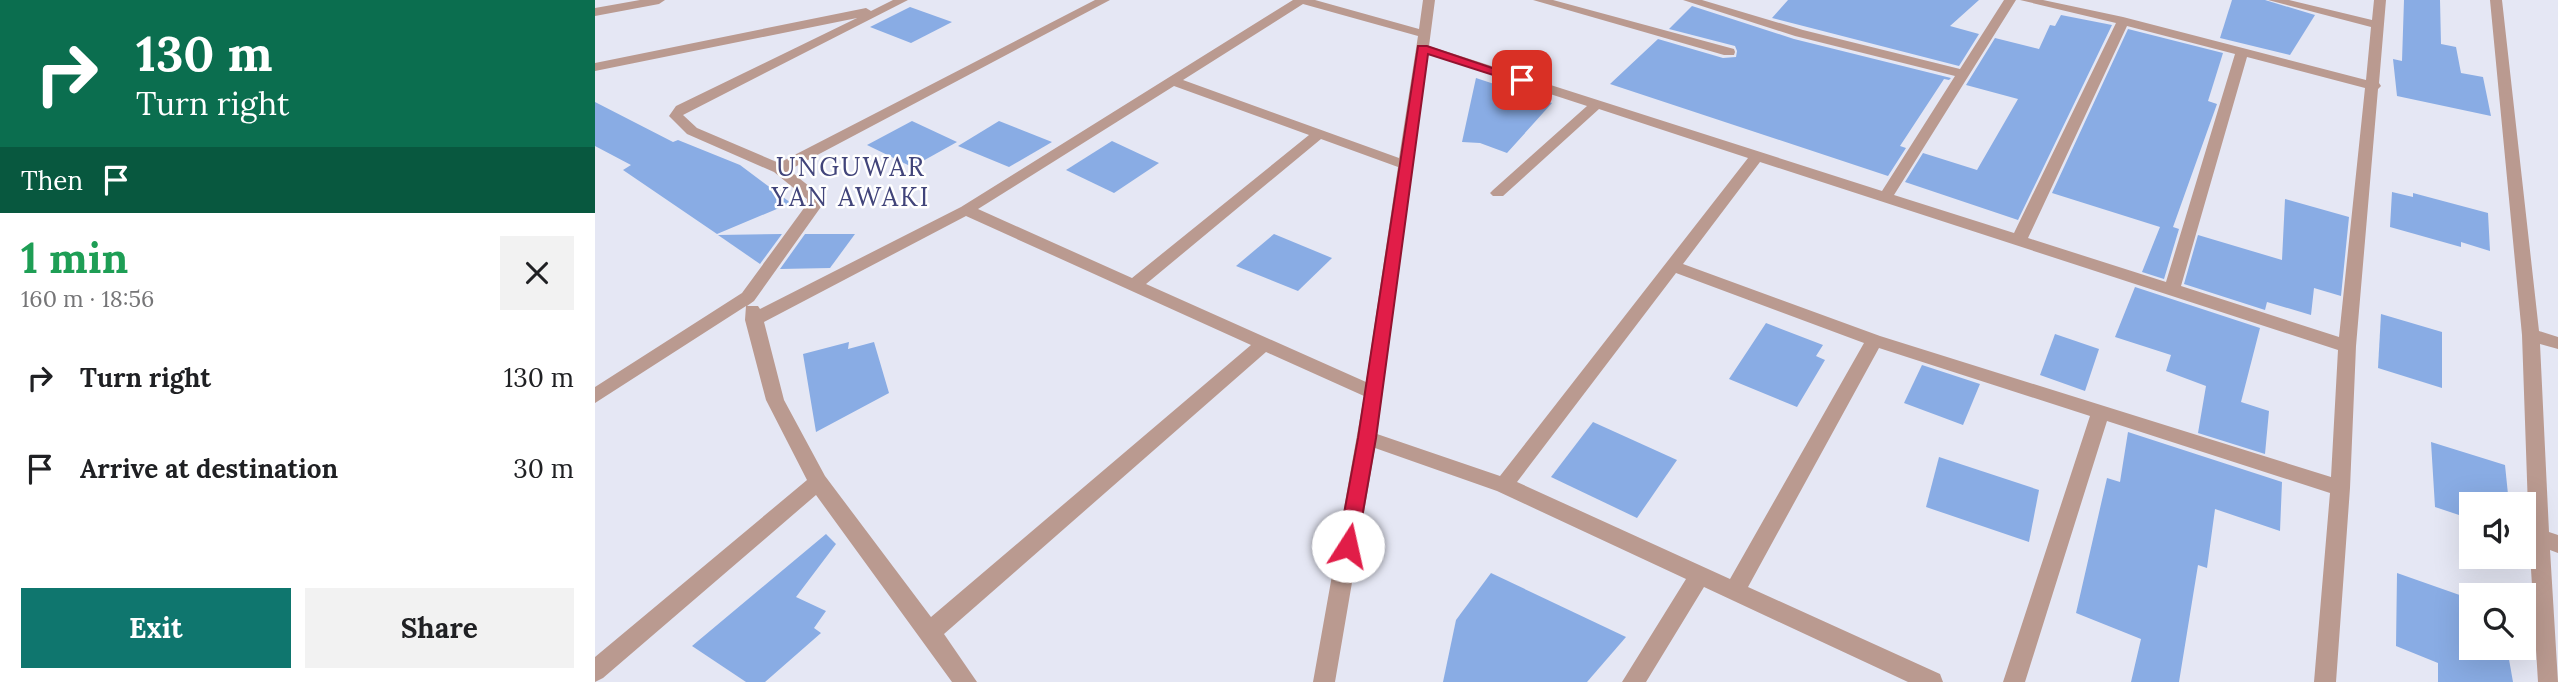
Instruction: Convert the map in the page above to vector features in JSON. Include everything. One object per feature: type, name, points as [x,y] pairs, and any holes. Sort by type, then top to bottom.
[{"type":"street","points":[[595,12],[659,0]]},
{"type":"street","points":[[595,396],[748,296],[816,200],[779,169],[692,131],[676,116],[681,108],[902,0]]},
{"type":"street","points":[[779,169],[1104,0]]},
{"type":"street","points":[[754,320],[966,210],[1302,0],[1597,104],[2347,346]]},
{"type":"street","points":[[1324,682],[1374,393],[1429,0]]},
{"type":"street","points":[[1539,0],[1728,52]]},
{"type":"street","points":[[1689,0],[1799,33],[1963,74]]},
{"type":"street","points":[[1885,197],[2010,0]]},
{"type":"street","points":[[2026,0],[2123,21],[2374,86]]},
{"type":"street","points":[[2274,0],[2378,25]]},
{"type":"street","points":[[2325,682],[2340,488],[2347,346],[2374,86],[2380,0]]},
{"type":"street","points":[[2496,0],[2531,335],[2549,540],[2549,682]]},
{"type":"street","points":[[595,67],[885,8]]},
{"type":"street","points":[[2019,240],[2123,21]]},
{"type":"street","points":[[2172,289],[2242,52]]},
{"type":"street","points":[[1173,81],[1406,165]]},
{"type":"street","points":[[1498,193],[1597,104]]},
{"type":"street","points":[[1133,286],[1318,134]]},
{"type":"street","points":[[1504,485],[1757,156]]},
{"type":"street","points":[[966,210],[1374,393]]},
{"type":"street","points":[[1672,266],[1874,340],[2100,414],[2340,488]]},
{"type":"street","points":[[748,296],[775,400],[818,482],[966,682]]},
{"type":"street","points":[[2531,335],[2558,343]]},
{"type":"street","points":[[1735,591],[1874,340]]},
{"type":"street","points":[[930,632],[1264,344]]},
{"type":"street","points":[[2014,682],[2100,414]]},
{"type":"street","points":[[1367,438],[1504,485],[1932,682]]},
{"type":"street","points":[[595,671],[818,482]]},
{"type":"street","points":[[1633,682],[1700,575]]},
{"type":"building","points":[[1788,0],[1979,0],[1950,26],[1979,34],[1959,66],[1772,18]]},
{"type":"building","points":[[2232,0],[2265,0],[2315,15],[2290,55],[2220,38]]},
{"type":"building","points":[[2404,0],[2440,0],[2441,44],[2456,47],[2461,73],[2483,77],[2491,116],[2397,96],[2393,59],[2402,61]]},
{"type":"building","points":[[1692,6],[1794,39],[1951,78],[1944,79],[1900,146],[1906,148],[1888,176],[1610,84],[1658,39],[1723,58],[1736,57],[1735,46],[1669,29]]},
{"type":"building","points":[[910,7],[952,22],[911,43],[870,27]]},
{"type":"building","points":[[2061,15],[2112,25],[2018,220],[1905,182],[1923,153],[1977,170],[2018,99],[1966,85],[1995,38],[2039,49],[2050,25],[2055,26]]},
{"type":"building","points":[[2128,29],[2223,53],[2208,101],[2217,104],[2173,227],[2179,229],[2164,279],[2142,272],[2160,227],[2052,193]]},
{"type":"building","points":[[1476,78],[1552,103],[1507,153],[1480,143],[1462,142]]},
{"type":"building","points":[[595,102],[673,142],[678,140],[740,165],[791,203],[717,234],[623,170],[631,165],[595,146]]},
{"type":"building","points":[[912,121],[957,142],[912,167],[867,145]]},
{"type":"building","points":[[999,121],[1052,142],[1009,167],[958,146]]},
{"type":"building","points":[[1112,141],[1159,163],[1114,193],[1066,170]]},
{"type":"building","points":[[2392,192],[2413,197],[2413,193],[2488,213],[2490,251],[2461,242],[2461,247],[2390,227]]},
{"type":"building","points":[[2285,199],[2349,217],[2341,296],[2314,288],[2311,315],[2267,302],[2265,310],[2184,284],[2198,235],[2282,260]]},
{"type":"building","points":[[782,234],[760,264],[718,235]]},
{"type":"building","points":[[805,234],[855,234],[830,268],[780,269]]},
{"type":"building","points":[[1274,234],[1332,258],[1298,291],[1236,266]]},
{"type":"building","points":[[2135,287],[2260,328],[2241,402],[2269,411],[2265,454],[2198,433],[2206,386],[2166,371],[2171,355],[2115,337]]},
{"type":"building","points":[[2381,314],[2442,332],[2442,388],[2378,368]]},
{"type":"building","points":[[1766,323],[1823,345],[1816,356],[1825,360],[1797,407],[1729,379]]},
{"type":"building","points":[[2055,334],[2099,349],[2085,391],[2040,375]]},
{"type":"building","points":[[849,342],[848,349],[874,342],[889,393],[816,432],[803,354]]},
{"type":"building","points":[[1922,365],[1980,384],[1963,425],[1904,403]]},
{"type":"building","points":[[1593,422],[1677,460],[1637,518],[1551,477]]},
{"type":"building","points":[[2128,432],[2282,482],[2280,531],[2215,509],[2207,568],[2198,565],[2179,682],[2131,682],[2141,639],[2076,613],[2107,478],[2120,482]]},
{"type":"building","points":[[2431,442],[2505,465],[2508,492],[2459,492],[2459,515],[2435,507]]},
{"type":"building","points":[[1939,457],[2039,490],[2029,542],[1926,507]]},
{"type":"building","points":[[826,534],[836,544],[796,597],[826,611],[814,628],[821,633],[765,682],[746,682],[692,646]]},
{"type":"building","points":[[1491,573],[1626,637],[1587,682],[1443,682],[1456,620]]},
{"type":"building","points":[[2397,573],[2459,595],[2459,660],[2509,660],[2513,682],[2438,682],[2438,663],[2396,646]]},
{"type":"district","name":"UNGUWAR YAN AWAKI","points":[[851,182]]},
{"type":"route","points":[[1348,546],[1367,438],[1423,48],[1522,80]]}]
